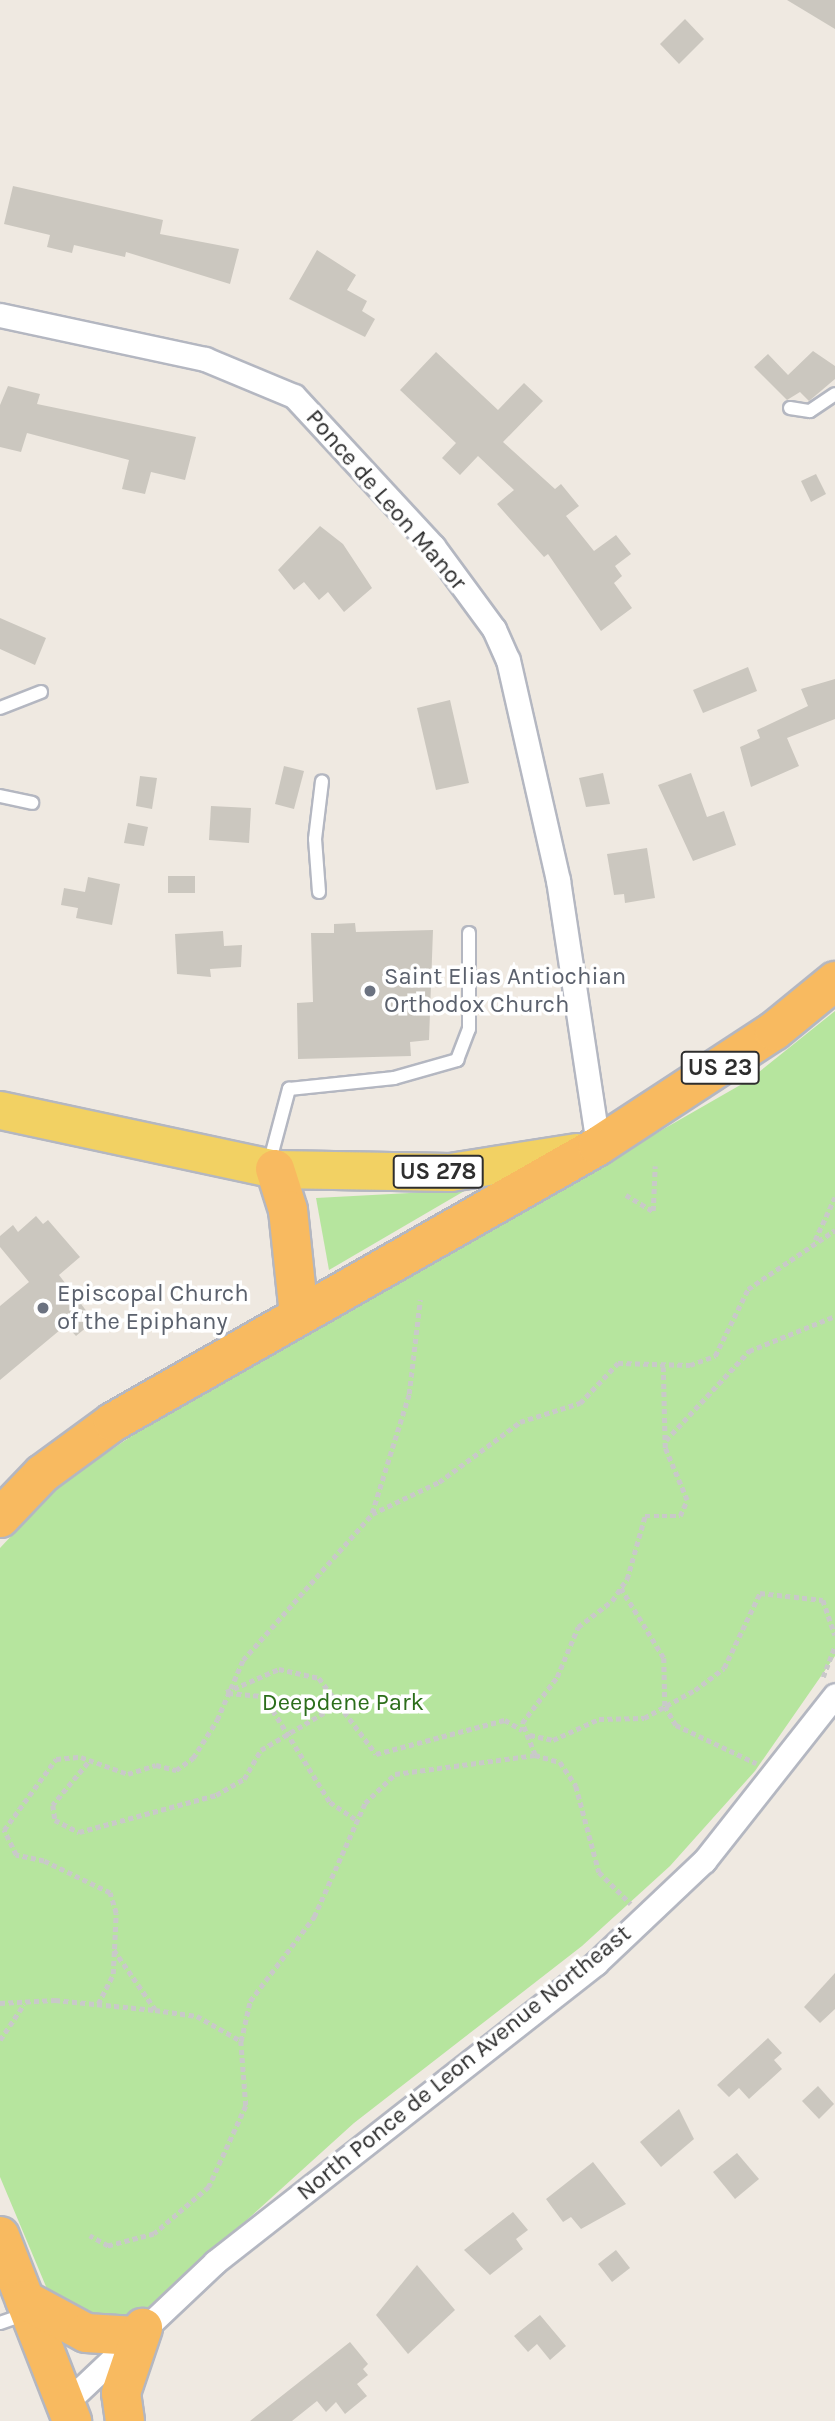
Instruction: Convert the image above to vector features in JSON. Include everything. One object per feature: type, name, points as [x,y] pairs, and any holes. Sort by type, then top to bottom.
[{"type":"highway","name":"US 23","points":[[0,1518],[77,1447],[299,1314],[597,1146],[775,1031],[835,981]]},
{"type":"highway","points":[[272,1169],[288,1210],[299,1314]]},
{"type":"highway","points":[[0,2236],[18,2312],[65,2416]]},
{"type":"highway","points":[[18,2312],[86,2333],[139,2332],[121,2393],[125,2421]]},
{"type":"main road","name":"US 278","points":[[0,1110],[272,1169],[450,1172],[534,1163],[597,1146]]},
{"type":"street","name":"Ponce de Leon Manor","points":[[0,315],[205,359],[293,396],[433,546],[494,629],[508,660],[558,880],[597,1146]]},
{"type":"street","name":"North Ponce de Leon Avenue Northeast","points":[[65,2416],[139,2332],[215,2262],[596,1963],[704,1861],[835,1695]]},
{"type":"lane","points":[[790,408],[810,411],[835,394]]},
{"type":"lane","points":[[0,708],[41,692]]},
{"type":"lane","points":[[319,892],[315,839],[323,781]]},
{"type":"lane","points":[[0,796],[33,803]]},
{"type":"lane","points":[[272,1169],[289,1089],[394,1078],[457,1060],[469,1029],[469,933]]},
{"type":"path","points":[[626,1195],[653,1211],[655,1166]]},
{"type":"path","points":[[815,1241],[835,1197]]},
{"type":"path","points":[[98,2004],[113,1974],[110,1893],[44,1861],[16,1855],[4,1830],[56,1759],[88,1763],[128,1774],[156,1765],[176,1770],[193,1758],[218,1720],[225,1693],[243,1660],[372,1514],[439,1482],[520,1422],[580,1403],[618,1363],[663,1367],[715,1356],[748,1289],[815,1241],[835,1230]]},
{"type":"path","points":[[372,1514],[409,1394],[420,1300]]},
{"type":"path","points":[[666,1441],[749,1351],[835,1316]]},
{"type":"path","points":[[520,1729],[557,1677],[578,1627],[621,1588],[645,1516],[680,1516],[687,1500],[666,1441],[663,1367]]},
{"type":"path","points":[[621,1588],[664,1658],[665,1706],[676,1725],[764,1768]]},
{"type":"path","points":[[520,1729],[553,1740],[599,1719],[622,1722],[665,1706],[724,1668],[760,1592],[822,1600],[835,1635]]},
{"type":"path","points":[[225,1693],[279,1669],[319,1678],[376,1754],[505,1720],[536,1744],[535,1755]]},
{"type":"path","points":[[225,1693],[264,1696],[330,1802],[355,1819]]},
{"type":"path","points":[[88,1763],[52,1805],[55,1820],[79,1832],[216,1795],[244,1779],[261,1750],[288,1738],[337,1705]]},
{"type":"path","points":[[90,2236],[108,2246],[154,2234],[209,2187],[246,2106],[240,2041],[250,2001],[314,1917],[355,1819],[395,1774],[535,1755],[560,1762],[571,1778],[599,1872],[644,1917]]},
{"type":"path","points":[[114,1950],[155,2010]]},
{"type":"path","points":[[0,2003],[98,2004],[197,2016],[240,2041]]},
{"type":"path","points":[[0,2040],[24,2004]]},
{"type":"green space","name":"Deepdene Park","points":[[835,1011],[835,1656],[755,1771],[670,1866],[582,1946],[354,2123],[131,2325],[112,2329],[50,2296],[0,2177],[0,1548],[59,1485],[151,1423],[749,1080]]},
{"type":"green space","points":[[466,1190],[329,1270],[316,1198]]},
{"type":"building","points":[[787,0],[835,0],[835,29]]},
{"type":"building","points":[[685,19],[704,39],[679,64],[660,44]]},
{"type":"building","points":[[13,186],[163,220],[160,234],[239,249],[230,284],[126,252],[125,257],[74,245],[72,253],[47,247],[50,235],[4,224]]},
{"type":"building","points":[[317,250],[356,275],[347,290],[367,301],[362,311],[375,319],[365,337],[289,299]]},
{"type":"building","points":[[813,351],[835,366],[835,379],[809,401],[800,392],[787,400],[754,367],[768,354],[788,375]]},
{"type":"building","points":[[436,352],[498,410],[524,383],[543,401],[503,442],[555,489],[561,484],[579,506],[566,516],[594,551],[616,535],[631,554],[615,566],[622,576],[614,583],[632,608],[601,631],[548,554],[544,557],[497,504],[514,490],[478,456],[460,475],[442,458],[456,443],[400,390]]},
{"type":"building","points":[[8,386],[40,394],[37,404],[196,437],[185,480],[151,472],[145,494],[122,489],[129,460],[27,433],[21,452],[0,447],[0,405]]},
{"type":"building","points":[[816,474],[826,494],[811,502],[801,481]]},
{"type":"building","points":[[320,526],[343,544],[372,588],[344,612],[328,592],[319,600],[304,582],[294,590],[278,570]]},
{"type":"building","points":[[0,618],[46,638],[35,665],[0,649]]},
{"type":"building","points":[[748,667],[757,691],[703,713],[693,690]]},
{"type":"building","points":[[835,679],[835,719],[787,738],[799,766],[751,787],[740,747],[760,738],[757,730],[808,706],[801,689]]},
{"type":"building","points":[[450,700],[469,783],[436,790],[417,708]]},
{"type":"building","points":[[284,766],[304,771],[294,809],[275,804]]},
{"type":"building","points":[[603,773],[610,804],[586,807],[579,778]]},
{"type":"building","points":[[691,773],[707,817],[724,811],[736,845],[693,861],[658,785]]},
{"type":"building","points":[[140,776],[157,778],[152,809],[136,806]]},
{"type":"building","points":[[211,806],[251,808],[249,843],[209,840]]},
{"type":"building","points":[[128,823],[148,827],[144,846],[124,843]]},
{"type":"building","points":[[647,848],[655,898],[625,903],[624,894],[614,895],[607,854]]},
{"type":"building","points":[[168,876],[195,876],[195,893],[168,893]]},
{"type":"building","points":[[88,877],[120,884],[112,925],[76,918],[78,908],[61,905],[64,888],[85,892]]},
{"type":"building","name":"Saint Elias Antiochian Orthodox Church","points":[[355,923],[356,932],[433,930],[429,1040],[410,1042],[411,1056],[298,1059],[297,1003],[313,1002],[311,933],[334,933],[334,924]]},
{"type":"building","points":[[223,931],[224,946],[242,945],[241,967],[210,969],[211,977],[177,974],[175,934]]},
{"type":"building","name":"Episcopal Church of the Epiphany","points":[[36,1216],[43,1224],[48,1220],[80,1257],[59,1275],[94,1321],[76,1336],[66,1325],[0,1380],[0,1306],[29,1282],[0,1247],[0,1236],[13,1225],[18,1232]]},
{"type":"building","points":[[835,1973],[835,2009],[820,2023],[804,2007]]},
{"type":"building","points":[[768,2038],[782,2053],[774,2060],[782,2069],[749,2099],[739,2088],[729,2097],[717,2085]]},
{"type":"building","points":[[818,2086],[834,2104],[819,2119],[802,2101]]},
{"type":"building","points":[[679,2109],[694,2139],[661,2167],[640,2142]]},
{"type":"building","points":[[737,2153],[759,2179],[735,2199],[713,2172]]},
{"type":"building","points":[[593,2162],[626,2204],[581,2229],[571,2217],[563,2222],[546,2199]]},
{"type":"building","points":[[513,2212],[528,2230],[516,2239],[523,2249],[490,2275],[464,2250]]},
{"type":"building","points":[[616,2250],[630,2268],[612,2282],[598,2264]]},
{"type":"building","points":[[417,2265],[455,2310],[408,2354],[376,2315]]},
{"type":"building","points":[[540,2315],[566,2346],[550,2360],[537,2344],[528,2352],[514,2336]]},
{"type":"building","points":[[350,2342],[368,2364],[363,2369],[368,2375],[357,2384],[367,2396],[345,2414],[336,2402],[326,2412],[317,2401],[292,2421],[250,2421]]},
{"type":"place","name":"Saint Elias Antiochian Orthodox Church","points":[[370,991]]},
{"type":"place","name":"Episcopal Church of the Epiphany","points":[[43,1308]]}]
